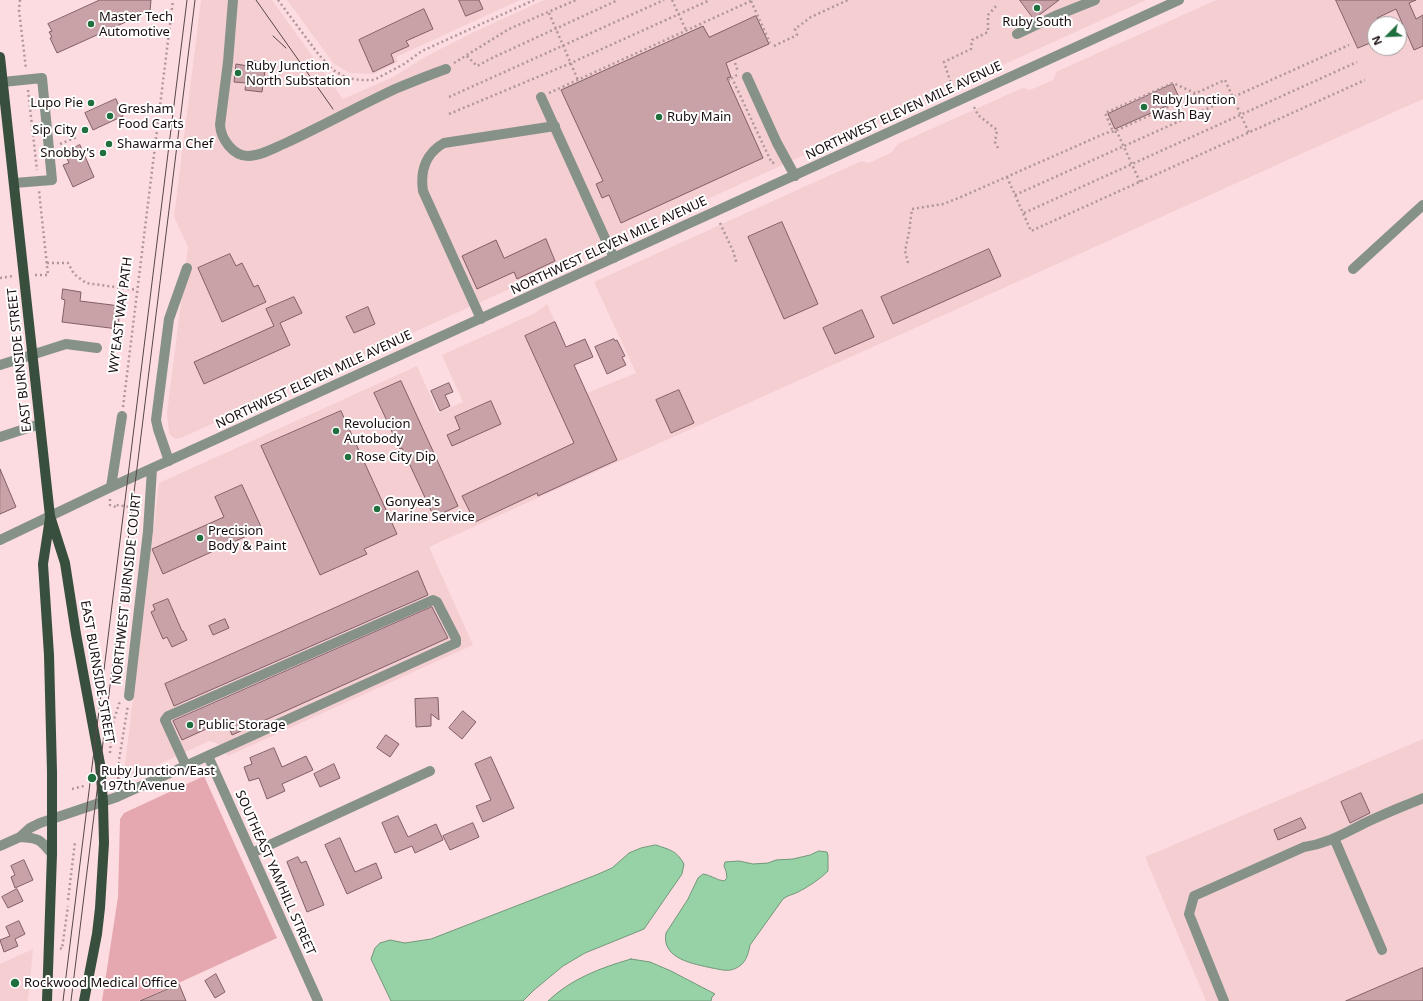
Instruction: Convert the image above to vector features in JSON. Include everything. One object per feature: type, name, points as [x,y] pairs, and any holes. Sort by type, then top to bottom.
[{"type":"main road","name":"EAST BURNSIDE STREET","points":[[0,57],[50,516],[66,563],[76,634],[100,764],[104,843],[100,908],[84,1001]]},
{"type":"main road","name":"EAST BURNSIDE STREET","points":[[47,1001],[52,819],[50,696],[44,564],[50,516]]},
{"type":"street","points":[[233,0],[228,62],[220,125],[221,134],[226,143],[234,151],[243,155],[252,156],[264,152],[317,129],[395,89],[446,68]]},
{"type":"street","points":[[1017,34],[1055,16],[1095,0]]},
{"type":"street","name":"NORTHWEST ELEVEN MILE AVENUE","points":[[0,540],[111,487],[1179,0]]},
{"type":"street","points":[[747,77],[777,143],[795,176]]},
{"type":"street","points":[[3,82],[42,78],[52,180],[14,183]]},
{"type":"street","points":[[542,97],[614,258]]},
{"type":"street","points":[[480,319],[423,191],[423,170],[428,157],[437,147],[444,143],[554,126]]},
{"type":"street","points":[[1353,269],[1423,205]]},
{"type":"street","points":[[169,461],[156,420],[169,319],[187,268]]},
{"type":"street","points":[[1,361],[66,344],[96,348]]},
{"type":"street","points":[[111,487],[122,416]]},
{"type":"street","points":[[1,435],[40,424]]},
{"type":"street","name":"NORTHWEST BURNSIDE COURT","points":[[129,696],[148,531],[152,469]]},
{"type":"street","points":[[0,846],[20,837],[30,828],[117,797],[186,766],[208,756],[234,743],[456,643],[456,639],[437,602],[433,600],[168,716],[165,720],[186,766]]},
{"type":"street","name":"SOUTHEAST YAMHILL STREET","points":[[208,756],[318,1001]]},
{"type":"street","points":[[252,853],[430,771]]},
{"type":"street","points":[[1224,1001],[1189,914],[1194,896],[1304,847],[1318,845],[1423,798]]},
{"type":"street","points":[[20,837],[40,840],[52,854]]},
{"type":"street","points":[[1334,838],[1382,950]]},
{"type":"path","points":[[0,278],[48,275],[19,10],[20,0]]},
{"type":"path","name":"WY'EAST WAY PATH","points":[[122,416],[173,0]]},
{"type":"path","points":[[278,0],[319,55],[333,70],[347,78],[374,80],[404,64],[422,51],[534,0]]},
{"type":"path","points":[[446,68],[509,29],[576,0]]},
{"type":"path","points":[[467,56],[477,66],[618,0]]},
{"type":"path","points":[[449,97],[664,0]]},
{"type":"path","points":[[672,0],[686,30]]},
{"type":"path","points":[[449,114],[571,63],[710,0]]},
{"type":"path","points":[[542,97],[752,0],[770,43]]},
{"type":"path","points":[[774,46],[798,35],[795,29],[811,17],[848,0]]},
{"type":"path","points":[[960,100],[951,84],[944,62],[971,49],[972,40],[988,32],[988,15],[996,6]]},
{"type":"path","points":[[549,12],[578,80]]},
{"type":"path","points":[[1016,195],[1349,45]]},
{"type":"path","points":[[1024,213],[1357,62]]},
{"type":"path","points":[[728,80],[732,78]]},
{"type":"path","points":[[908,263],[905,251],[910,232],[912,209],[943,204],[1181,102],[1196,93],[1225,80],[1249,132]]},
{"type":"path","points":[[1007,177],[1031,231],[1365,80]]},
{"type":"path","points":[[1140,182],[1118,134],[1112,129],[1105,113],[1173,83],[1196,93]]},
{"type":"path","points":[[974,107],[978,115],[997,130],[995,142],[999,150]]},
{"type":"path","points":[[720,223],[733,251],[737,264]]},
{"type":"path","points":[[47,263],[68,263],[74,274],[86,284],[137,290]]},
{"type":"path","points":[[111,487],[110,505],[116,507],[116,505],[139,508],[139,505],[143,506],[142,514]]},
{"type":"path","name":"NORTHWEST BURNSIDE COURT","points":[[118,784],[119,760],[129,696]]},
{"type":"path","points":[[72,789],[84,786]]},
{"type":"path","points":[[68,900],[75,842]]},
{"type":"path","points":[[58,948],[62,949],[68,906]]},
{"type":"shaded area","points":[[201,0],[272,0],[343,99],[393,77],[425,57],[474,32],[544,0],[1146,0],[176,439],[169,433],[167,413],[188,247],[174,217]]},
{"type":"shaded area","points":[[287,0],[520,0],[396,57],[398,62],[374,74],[350,73],[334,64]]},
{"type":"shaded area","points":[[1216,0],[1423,0],[1423,99],[429,547],[473,645],[228,756],[219,745],[209,741],[123,781],[159,483],[417,366],[438,413],[463,402],[442,355],[535,313],[547,304],[587,393],[636,373],[594,282],[859,162],[862,161],[869,163],[892,152],[900,143],[1020,89],[1024,88],[1030,90],[1053,80],[1056,73]]},
{"type":"shaded area","points":[[1423,739],[1423,1001],[1206,1001],[1145,857]]},
{"type":"shaded area","points":[[204,776],[277,938],[139,1001],[102,1001],[118,897],[120,819],[124,813]]},
{"type":"shaded area","points":[[656,845],[675,853],[684,864],[682,874],[644,929],[585,953],[563,966],[523,1001],[391,1001],[371,959],[375,948],[380,943],[390,940],[405,943],[431,939],[596,875],[612,868],[629,853],[641,848]]},
{"type":"shaded area","points":[[819,851],[827,852],[828,871],[810,885],[783,899],[750,945],[745,960],[738,967],[731,970],[726,970],[688,962],[680,959],[669,949],[666,942],[666,933],[688,899],[698,878],[703,874],[724,881],[727,878],[724,866],[725,862],[739,861],[753,864],[768,863],[776,860],[793,859],[810,855]]},
{"type":"shaded area","name":"Rockwood Medical Office","points":[[33,949],[28,1001],[0,1001],[0,964]]},
{"type":"shaded area","points":[[631,959],[650,962],[671,971],[715,994],[711,1001],[548,1001],[576,980],[608,966]]},
{"type":"building","points":[[100,0],[151,0],[150,11],[57,53],[50,38],[52,37],[49,32],[52,31],[48,24]]},
{"type":"building","points":[[459,0],[479,0],[483,9],[466,16]]},
{"type":"building","name":"Ruby South","points":[[1020,0],[1059,0],[1034,19]]},
{"type":"building","points":[[1336,0],[1416,0],[1409,3],[1416,19],[1423,15],[1423,46],[1414,50],[1407,34],[1407,16],[1399,16],[1396,9],[1381,16],[1367,16],[1367,44],[1358,48]]},
{"type":"building","points":[[424,9],[433,29],[406,41],[409,46],[391,54],[394,62],[373,72],[359,40]]},
{"type":"building","name":"Ruby Main","points":[[756,16],[769,44],[726,63],[731,77],[727,78],[763,158],[621,223],[609,195],[602,198],[596,184],[603,181],[561,90],[703,26],[709,37]]},
{"type":"building","points":[[249,60],[266,63],[262,92],[245,90],[246,83],[234,82],[236,64],[248,66]]},
{"type":"building","name":"Ruby Junction Wash Bay","points":[[1173,84],[1180,100],[1115,129],[1108,114]]},
{"type":"building","points":[[116,99],[123,116],[93,130],[85,113]]},
{"type":"building","points":[[80,145],[94,177],[73,187],[63,165],[69,163],[64,152]]},
{"type":"building","points":[[782,222],[818,304],[784,319],[748,237]]},
{"type":"building","points":[[546,239],[555,261],[517,279],[514,272],[477,289],[462,256],[496,240],[504,258]]},
{"type":"building","points":[[989,249],[1001,276],[893,324],[881,297]]},
{"type":"building","points":[[230,254],[236,266],[242,263],[254,287],[258,285],[266,302],[222,322],[198,268]]},
{"type":"building","points":[[63,289],[81,292],[80,301],[120,306],[118,329],[62,322],[65,300],[62,299]]},
{"type":"building","points":[[294,297],[302,313],[280,323],[290,345],[204,384],[194,362],[274,326],[266,309]]},
{"type":"building","points":[[368,307],[375,324],[354,333],[346,317]]},
{"type":"building","points":[[862,310],[874,337],[835,354],[823,328]]},
{"type":"building","points":[[555,322],[566,347],[585,339],[593,357],[574,365],[617,460],[538,496],[537,493],[475,522],[462,496],[574,443],[525,336]]},
{"type":"building","points":[[614,339],[615,341],[617,340],[625,356],[622,357],[626,365],[607,374],[595,347]]},
{"type":"building","points":[[401,381],[458,506],[434,517],[402,448],[400,449],[374,393]]},
{"type":"building","points":[[449,383],[453,392],[445,395],[450,406],[440,411],[431,391]]},
{"type":"building","points":[[679,390],[694,423],[671,433],[656,400]]},
{"type":"building","points":[[491,401],[501,424],[452,446],[447,435],[460,429],[455,417]]},
{"type":"building","points":[[341,411],[397,534],[364,549],[367,554],[320,575],[261,446]]},
{"type":"building","points":[[0,469],[16,507],[0,514]]},
{"type":"building","points":[[242,485],[262,529],[163,574],[152,549],[224,517],[215,497]]},
{"type":"building","points":[[418,571],[428,595],[174,706],[165,684]]},
{"type":"building","points":[[168,599],[187,640],[172,647],[167,637],[163,639],[151,612],[155,610],[153,605]]},
{"type":"building","points":[[432,607],[448,638],[232,735],[226,720],[182,740],[173,721]]},
{"type":"building","points":[[225,619],[229,628],[213,635],[209,626]]},
{"type":"building","points":[[438,698],[439,720],[431,714],[431,726],[416,727],[415,699]]},
{"type":"building","points":[[463,711],[476,722],[462,739],[449,728]]},
{"type":"building","points":[[386,735],[399,744],[390,757],[377,748]]},
{"type":"building","points":[[274,748],[282,767],[306,756],[313,770],[282,784],[285,791],[267,799],[259,778],[249,781],[244,767],[252,764],[250,758]]},
{"type":"building","points":[[491,757],[514,808],[483,822],[476,806],[491,800],[475,764]]},
{"type":"building","points":[[334,764],[340,778],[320,787],[314,774]]},
{"type":"building","points":[[1361,793],[1370,813],[1350,823],[1341,802]]},
{"type":"building","points":[[398,816],[408,837],[436,824],[443,840],[415,853],[412,846],[395,853],[382,823]]},
{"type":"building","points":[[1301,818],[1306,828],[1278,840],[1274,830]]},
{"type":"building","points":[[473,823],[479,837],[450,850],[443,836]]},
{"type":"building","points":[[340,838],[355,872],[376,863],[382,878],[347,894],[325,845]]},
{"type":"building","points":[[298,857],[301,863],[306,861],[324,905],[307,912],[287,862]]},
{"type":"building","points":[[24,860],[33,880],[15,888],[11,877],[15,875],[11,866]]},
{"type":"building","points":[[17,889],[23,901],[8,908],[2,897]]},
{"type":"building","points":[[19,921],[25,934],[15,939],[18,946],[4,952],[0,940],[10,936],[6,927]]},
{"type":"building","points":[[1423,968],[1423,1001],[1346,1001]]},
{"type":"building","points":[[216,974],[225,992],[215,998],[205,981]]},
{"type":"building","points":[[179,984],[186,1001],[140,1001],[163,991]]},
{"type":"tram line","points":[[63,1001],[187,0]]},
{"type":"tram line","points":[[71,1001],[195,0]]},
{"type":"tram line","points":[[256,0],[333,109]]},
{"type":"tram line","points":[[273,36],[286,48]]},
{"type":"place","name":"Ruby South","points":[[1037,8]]},
{"type":"place","name":"Master Tech Automotive","points":[[91,24]]},
{"type":"place","name":"Ruby Junction North Substation","points":[[238,73]]},
{"type":"place","name":"Lupo Pie","points":[[91,103]]},
{"type":"place","name":"Ruby Junction Wash Bay","points":[[1144,107]]},
{"type":"place","name":"Gresham Food Carts","points":[[110,116]]},
{"type":"place","name":"Ruby Main","points":[[659,117]]},
{"type":"place","name":"Sip City","points":[[85,130]]},
{"type":"place","name":"Shawarma Chef","points":[[109,144]]},
{"type":"place","name":"Snobby's","points":[[103,153]]},
{"type":"place","name":"Revolucion Autobody","points":[[336,431]]},
{"type":"place","name":"Rose City Dip","points":[[348,457]]},
{"type":"place","name":"Gonyea's Marine Service","points":[[377,509]]},
{"type":"place","name":"Precision Body & Paint","points":[[200,538]]},
{"type":"place","name":"Public Storage","points":[[190,725]]},
{"type":"place","name":"Ruby Junction/East 197th Avenue","points":[[92,778]]},
{"type":"place","name":"Rockwood Medical Office","points":[[15,983]]}]
